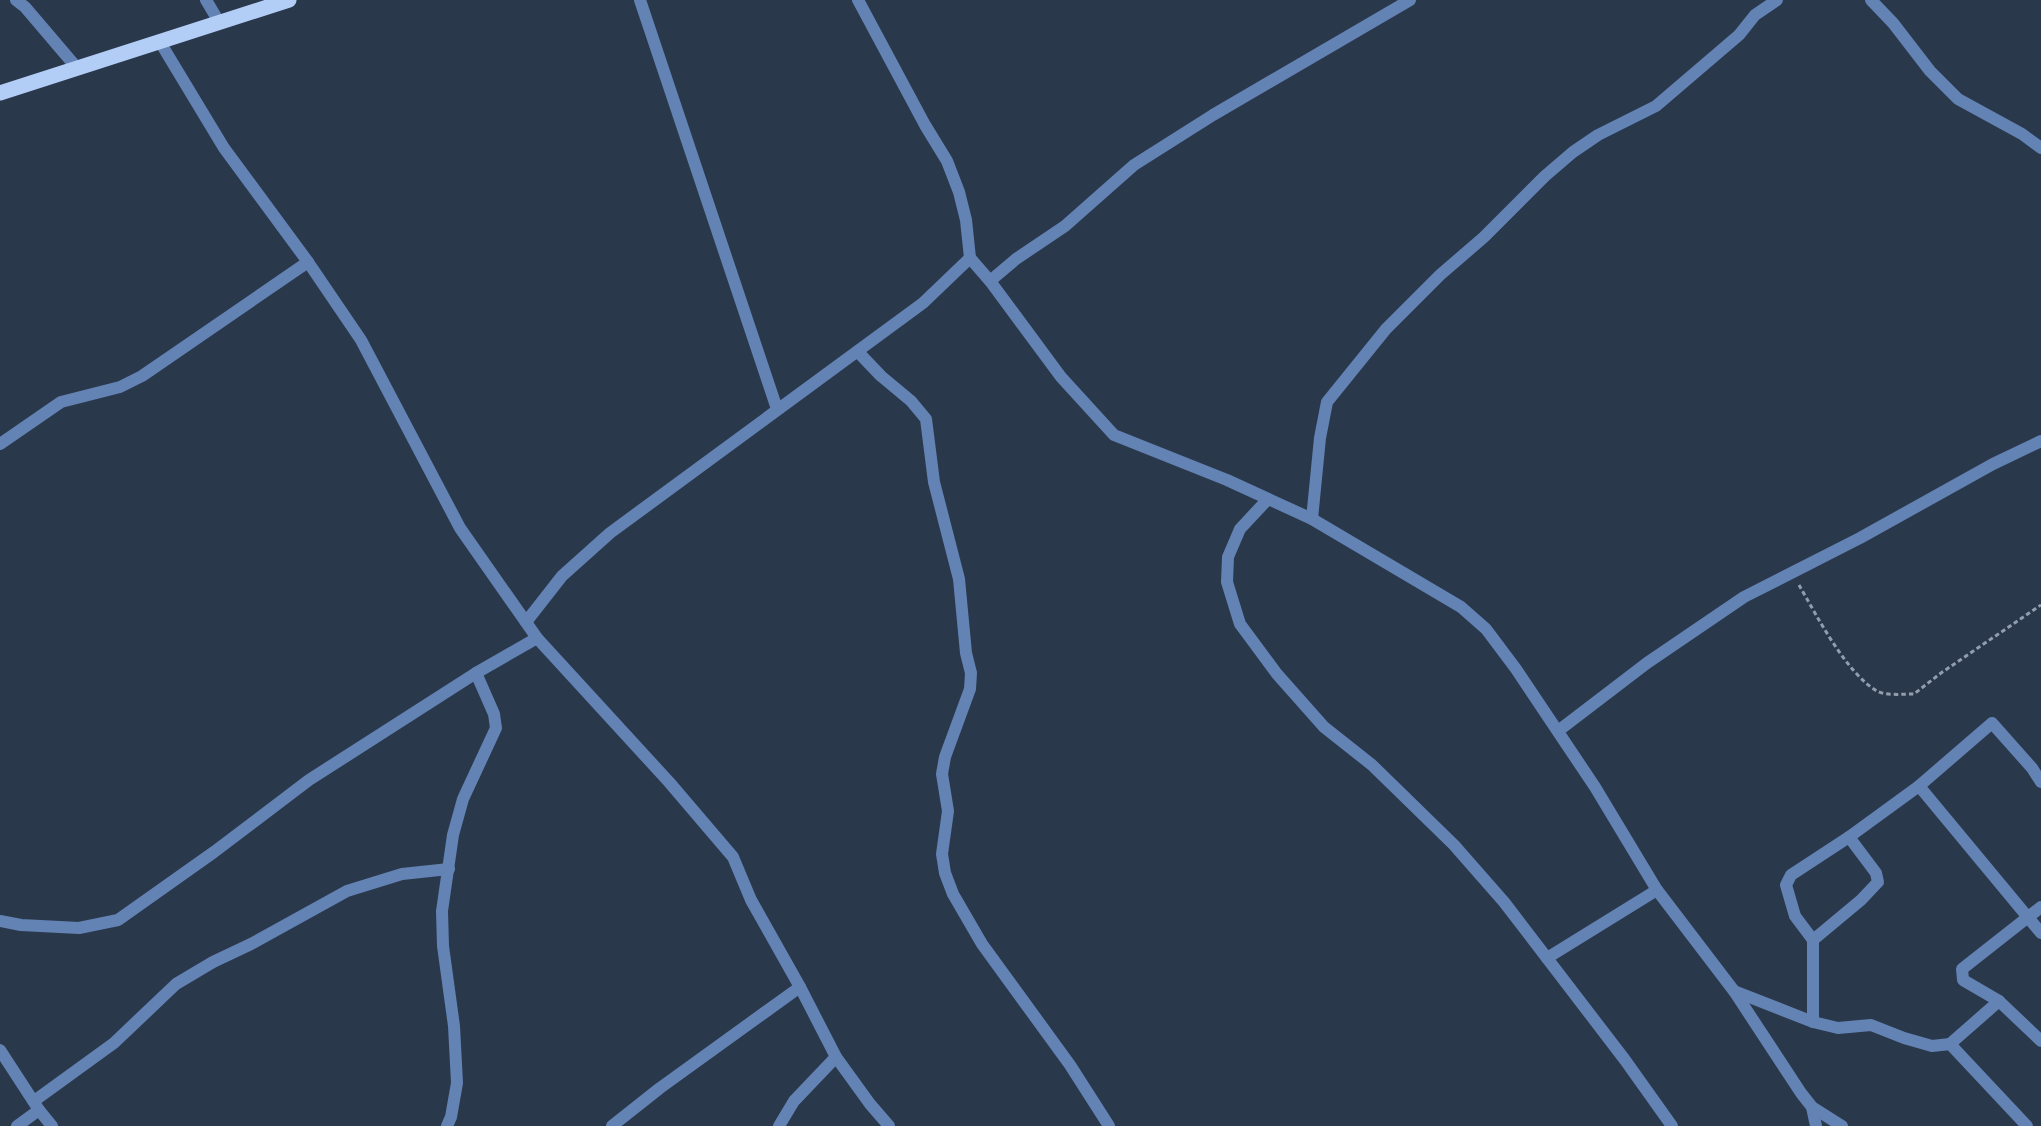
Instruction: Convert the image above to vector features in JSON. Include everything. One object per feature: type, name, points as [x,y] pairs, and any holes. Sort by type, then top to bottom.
[{"type":"main road","points":[[0,93],[289,0]]},
{"type":"street","points":[[16,0],[25,7],[77,68]]},
{"type":"street","points":[[206,0],[219,22]]},
{"type":"street","points":[[640,0],[777,409]]},
{"type":"street","points":[[858,0],[925,125],[947,161],[959,192],[966,220],[970,258],[990,281],[1060,377],[1114,435],[1227,480],[1312,519],[1461,607],[1486,629],[1516,669],[1595,787],[1657,890],[1734,991],[1801,1093],[1812,1107],[1842,1126]]},
{"type":"street","points":[[990,281],[1016,259],[1065,225],[1134,165],[1213,115],[1410,0]]},
{"type":"street","points":[[1312,519],[1320,438],[1327,402],[1386,329],[1545,176],[1598,135],[1656,106],[1739,35],[1755,15],[1777,0]]},
{"type":"street","points":[[1870,0],[1893,23],[1930,71],[1958,99],[2022,134],[2041,148]]},
{"type":"street","points":[[160,42],[224,148],[308,262],[361,340],[460,528],[537,638],[669,782],[733,857],[751,900],[836,1057],[889,1126]]},
{"type":"street","points":[[526,622],[562,576],[609,533],[923,303],[970,258]]},
{"type":"street","points":[[0,444],[61,402],[120,387],[142,376],[308,262]]},
{"type":"street","points":[[858,352],[881,376],[911,401],[926,419],[934,482],[959,579],[966,653],[971,674],[970,689],[945,757],[942,774],[948,811],[942,854],[945,873],[953,894],[982,944],[1070,1065],[1109,1126]]},
{"type":"street","points":[[1558,731],[1647,663],[1744,597],[2041,441]]},
{"type":"street","points":[[1268,499],[1240,529],[1228,557],[1227,582],[1240,624],[1277,674],[1324,727],[1372,765],[1454,845],[1504,902],[1625,1060],[1672,1126]]},
{"type":"street","points":[[0,921],[21,925],[79,928],[118,920],[214,852],[309,780],[476,673],[537,638]]},
{"type":"street","points":[[447,1126],[451,1117],[457,1083],[454,1026],[448,992],[442,911],[453,835],[463,799],[496,728],[494,714],[476,673]]},
{"type":"street","points":[[1813,1022],[1813,940],[1795,916],[1786,885],[1791,875],[1849,837],[1919,786],[1992,723],[2032,768],[2041,782]]},
{"type":"street","points":[[1919,786],[2041,933]]},
{"type":"street","points":[[1813,940],[1861,900],[1878,882],[1876,873],[1849,837]]},
{"type":"street","points":[[17,1126],[37,1105],[114,1043],[176,984],[347,891],[402,874],[449,868]]},
{"type":"street","points":[[1547,958],[1657,890]]},
{"type":"street","points":[[2041,907],[1962,969],[1963,980],[1999,1001],[2041,1041]]},
{"type":"street","points":[[612,1126],[660,1088],[800,987]]},
{"type":"street","points":[[1734,991],[1813,1022],[1838,1028],[1871,1025],[1932,1046],[1950,1044],[1999,1001]]},
{"type":"street","points":[[1950,1044],[2027,1126]]},
{"type":"street","points":[[0,1050],[52,1126]]},
{"type":"street","points":[[779,1126],[794,1101],[836,1057]]},
{"type":"street","points":[[1812,1107],[1816,1126]]},
{"type":"path","points":[[1792,572],[1822,626],[1859,677],[1879,692],[1914,694],[2041,605]]}]
